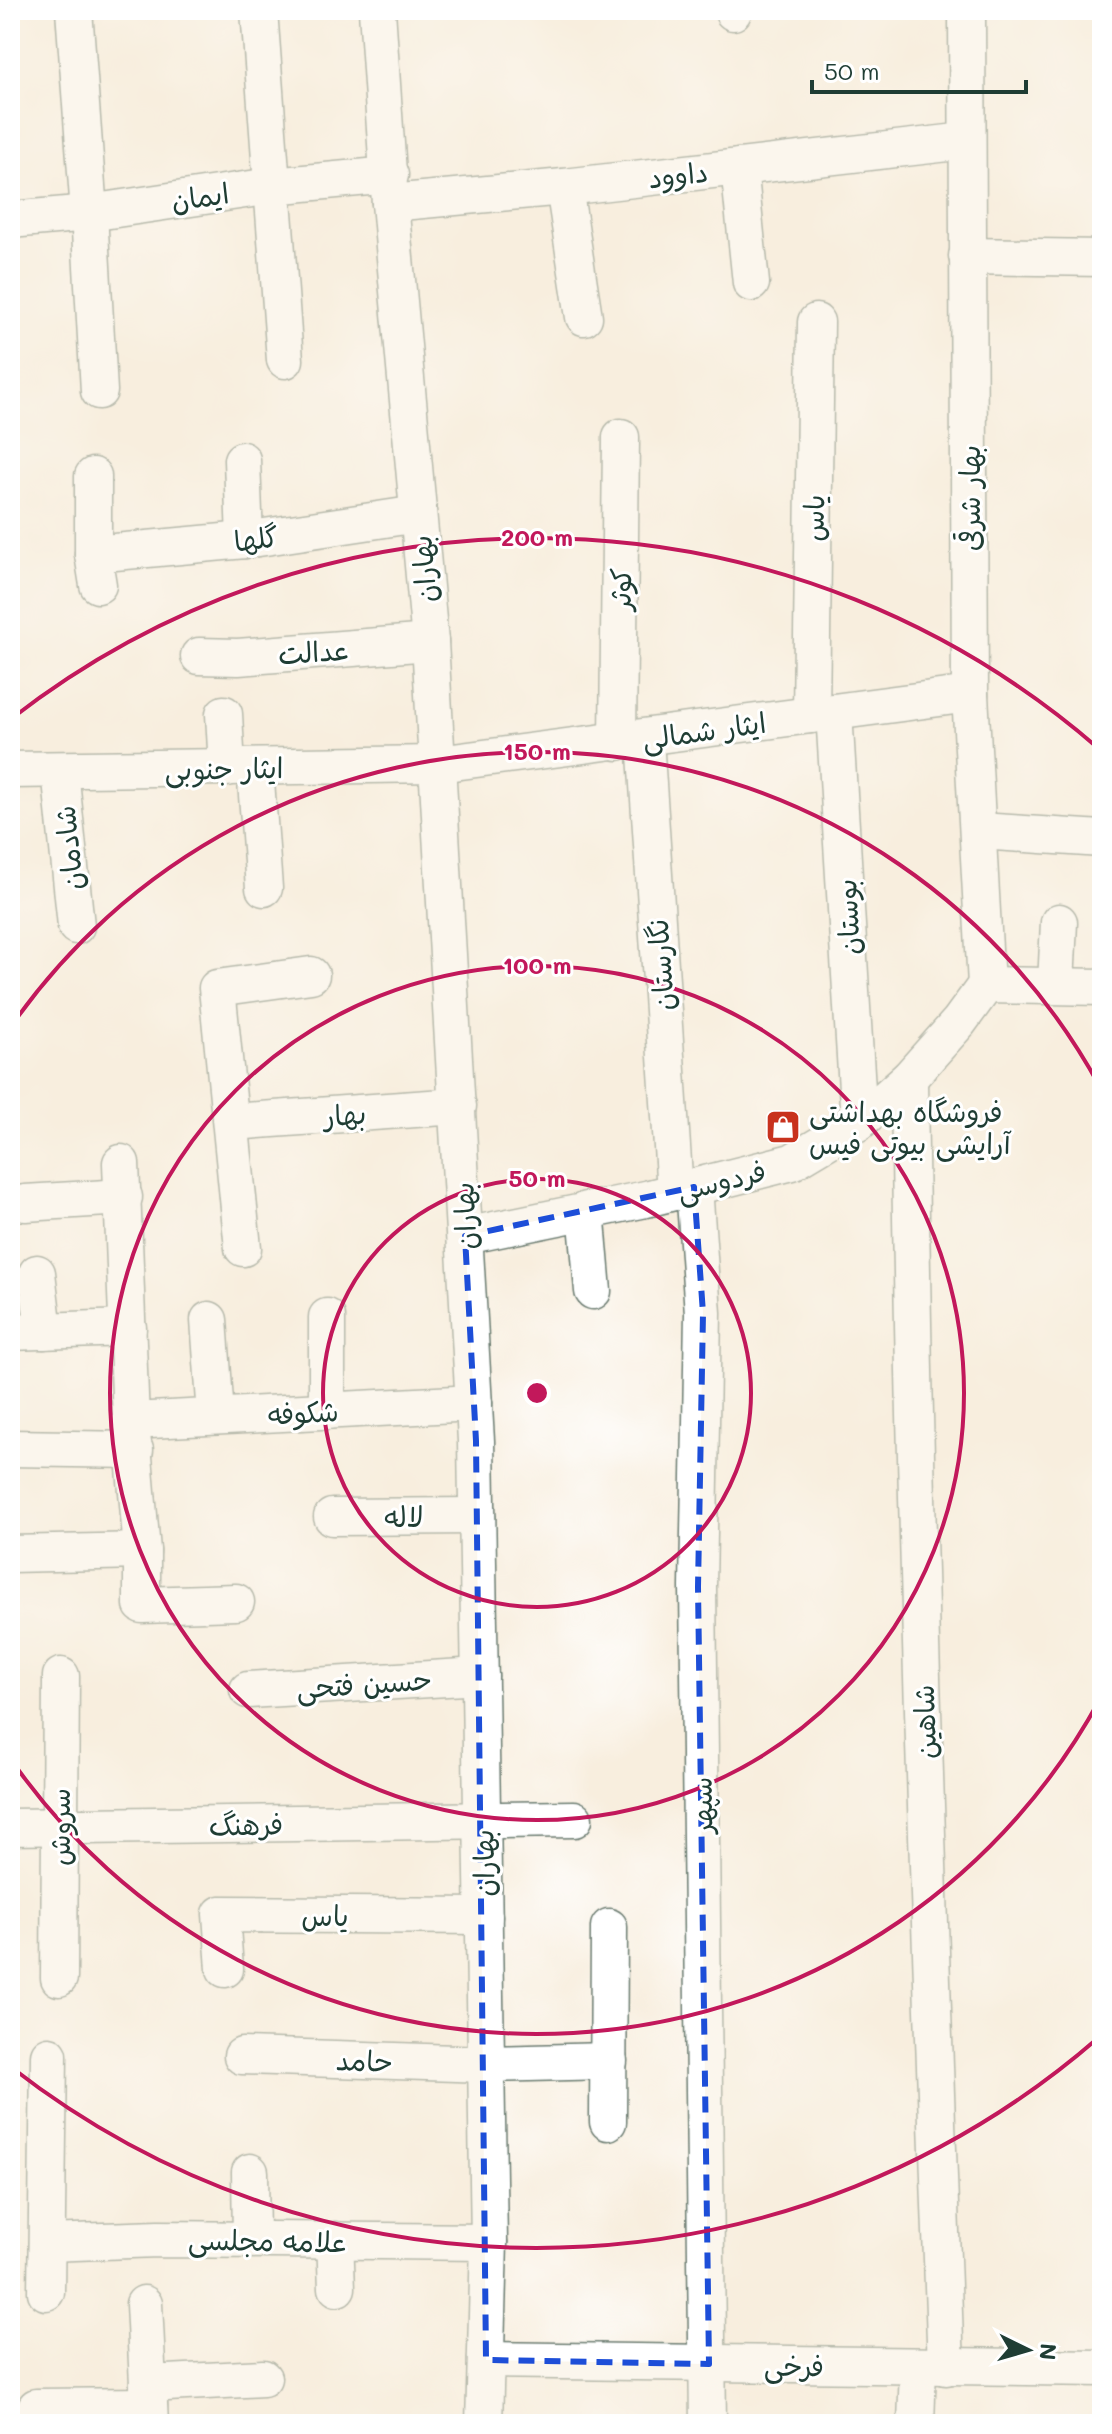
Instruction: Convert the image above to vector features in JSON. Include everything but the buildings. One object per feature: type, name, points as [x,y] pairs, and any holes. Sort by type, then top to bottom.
[{"type":"street","points":[[74,10],[99,391]]},
{"type":"street","points":[[259,10],[285,360]]},
{"type":"street","name":"بهاران","points":[[377,10],[430,642],[474,1403],[489,2242],[484,2424]]},
{"type":"street","name":"بهار شرقی","points":[[967,10],[970,694],[986,985]]},
{"type":"street","name":"داوود","points":[[390,189],[564,187],[966,141]]},
{"type":"street","points":[[739,167],[751,283]]},
{"type":"street","name":"ایمان","points":[[10,220],[89,213],[272,186],[390,189]]},
{"type":"street","points":[[564,187],[584,317]]},
{"type":"street","points":[[967,256],[1102,258]]},
{"type":"street","name":"یاس","points":[[816,322],[823,714]]},
{"type":"street","name":"کوثر","points":[[621,437],[632,740]]},
{"type":"street","points":[[242,460],[245,540]]},
{"type":"street","name":"گلها","points":[[93,476],[96,570],[245,540],[418,514]]},
{"type":"street","name":"عدالت","points":[[199,656],[238,657],[430,642]]},
{"type":"street","name":"ایثار شمالی","points":[[438,764],[970,694]]},
{"type":"street","points":[[224,714],[241,768],[264,888]]},
{"type":"street","name":"بوستان","points":[[823,714],[859,1122]]},
{"type":"street","name":"نگارستان","points":[[632,740],[685,1189]]},
{"type":"street","name":"ایثار جنوبی","points":[[10,770],[438,764]]},
{"type":"street","name":"شادمان","points":[[60,770],[76,926]]},
{"type":"street","points":[[979,831],[1102,839]]},
{"type":"street","points":[[1056,985],[1059,922]]},
{"type":"street","points":[[243,1248],[217,988],[311,975]]},
{"type":"street","points":[[986,985],[1102,987]]},
{"type":"street","name":"فردوسی","points":[[465,1236],[685,1189],[792,1162],[859,1122],[909,1078],[959,1022],[986,985]]},
{"type":"street","name":"شاهین","points":[[909,1078],[912,1319],[928,1873],[932,2367],[916,2424]]},
{"type":"street","name":"بهار","points":[[231,1122],[458,1106]]},
{"type":"street","points":[[25,1203],[122,1180],[133,1435],[142,1551],[142,1605],[236,1602]]},
{"type":"street","name":"سپهر","points":[[685,1189],[703,1313],[698,1587],[708,2424]]},
{"type":"street","points":[[586,1210],[593,1291]]},
{"type":"street","points":[[37,1273],[27,1331],[128,1328]]},
{"type":"street","points":[[327,1317],[327,1411]]},
{"type":"street","points":[[209,1320],[216,1416]]},
{"type":"street","name":"شکوفه","points":[[10,1448],[133,1435],[216,1416],[474,1403]]},
{"type":"street","name":"لاله","points":[[332,1517],[477,1516]]},
{"type":"street","points":[[10,1554],[142,1551]]},
{"type":"street","name":"سروش","points":[[59,1978],[61,1676]]},
{"type":"street","name":"حسین فتحی","points":[[248,1690],[480,1676]]},
{"type":"street","name":"فرهنگ","points":[[10,1827],[574,1819]]},
{"type":"street","name":"یاس","points":[[225,1969],[221,1914],[484,1916]]},
{"type":"street","points":[[608,2122],[609,1927]]},
{"type":"street","points":[[46,2292],[49,2055]]},
{"type":"street","name":"حامد","points":[[242,2056],[486,2064],[609,2061]]},
{"type":"street","points":[[250,2172],[251,2239]]},
{"type":"street","name":"علامه مجلسی","points":[[47,2243],[158,2239],[489,2242]]},
{"type":"street","points":[[335,2240],[337,2288]]},
{"type":"street","points":[[144,2304],[149,2405]]},
{"type":"street","name":"فرخی","points":[[486,2360],[1102,2368]]},
{"type":"street","points":[[35,2403],[149,2405],[263,2378]]},
{"type":"highlighted area","points":[[694,1187],[703,1313],[698,1587],[709,2364],[486,2360],[476,1441],[465,1236]]},
{"type":"place","name":"فروشگاه بهداشتی آرایشی بیوتی فیس","points":[[783,1127]]}]
